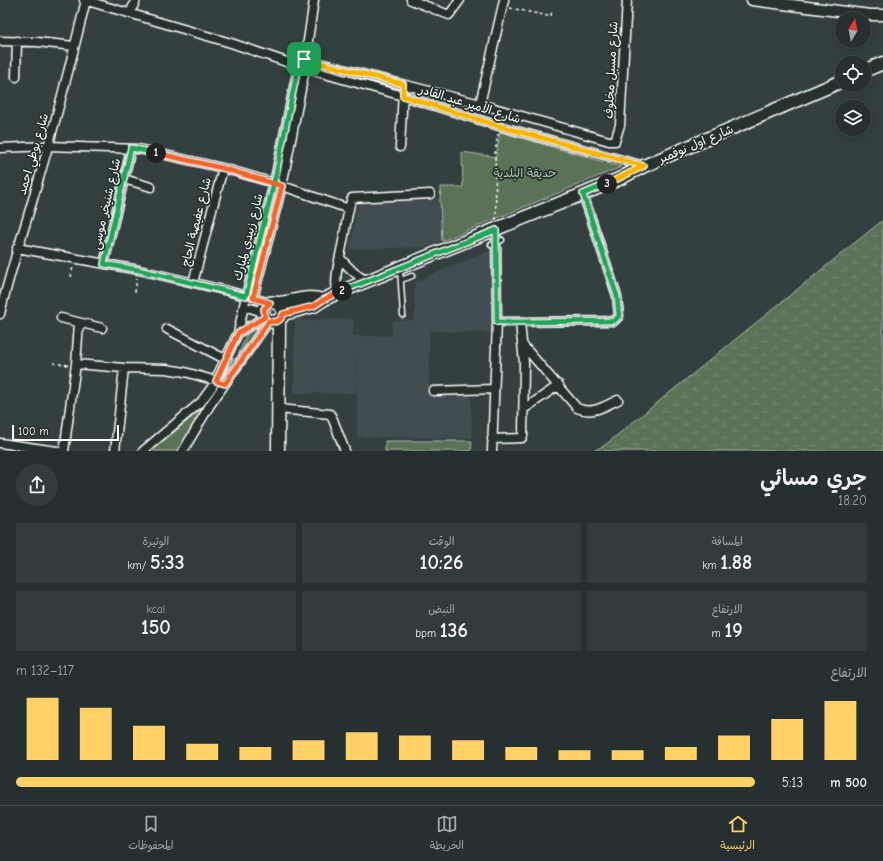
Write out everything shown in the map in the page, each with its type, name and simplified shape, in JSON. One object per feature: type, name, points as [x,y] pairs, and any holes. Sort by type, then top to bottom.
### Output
[{"type":"main road","points":[[871,68],[883,63]]},
{"type":"main road","name":"شارع اول نوفمبر","points":[[272,314],[312,298],[323,300],[368,281],[401,274],[496,230],[619,179],[644,166],[835,84]]},
{"type":"main road","points":[[272,314],[278,346],[278,451]]},
{"type":"street","name":"شارع الأمير عبد القادر","points":[[85,0],[232,43],[302,68],[403,96],[499,126],[644,166]]},
{"type":"street","name":"شارع بوطي احمد","points":[[0,314],[17,248],[34,198],[62,95],[85,0]]},
{"type":"street","points":[[130,13],[136,0]]},
{"type":"street","points":[[143,451],[201,402],[209,393],[227,359],[238,333],[244,306],[250,297],[282,186],[304,74],[302,68],[314,0]]},
{"type":"street","points":[[411,0],[424,2],[449,15],[460,0]]},
{"type":"street","name":"شارع مسبل مخلوف","points":[[615,141],[620,125],[627,0]]},
{"type":"street","points":[[759,1],[883,16]]},
{"type":"street","points":[[480,104],[503,3]]},
{"type":"street","points":[[0,41],[74,46]]},
{"type":"street","points":[[16,77],[17,42]]},
{"type":"street","name":"شارع الأمير عبد القادر","points":[[304,59],[480,104],[609,141],[615,141]]},
{"type":"street","name":"شارع زبيدي لمبارك","points":[[250,297],[297,72],[302,68]]},
{"type":"street","points":[[400,147],[403,84]]},
{"type":"street","points":[[0,148],[48,146],[131,148],[222,168],[274,183],[349,209]]},
{"type":"street","name":"شارع شنيخر موسى","points":[[104,264],[131,148]]},
{"type":"street","name":"شارع عفيصة الحاج","points":[[193,283],[222,168]]},
{"type":"street","points":[[124,179],[151,187]]},
{"type":"street","points":[[337,293],[337,274],[349,209],[353,198],[430,194]]},
{"type":"street","points":[[497,322],[614,321],[619,316],[617,296],[583,194]]},
{"type":"street","points":[[492,451],[497,322],[496,230]]},
{"type":"street","points":[[17,248],[139,270],[250,297],[272,314]]},
{"type":"street","points":[[340,258],[360,278],[368,281]]},
{"type":"street","points":[[244,306],[272,314]]},
{"type":"street","points":[[238,333],[272,314]]},
{"type":"street","points":[[183,451],[210,405],[272,314]]},
{"type":"street","points":[[61,318],[102,328]]},
{"type":"street","points":[[492,439],[523,437],[524,363],[520,322]]},
{"type":"street","points":[[64,451],[76,366],[79,323]]},
{"type":"street","points":[[167,329],[227,359]]},
{"type":"street","points":[[522,344],[577,408],[585,411],[593,411],[618,400]]},
{"type":"street","points":[[76,366],[166,369],[225,384]]},
{"type":"street","points":[[115,451],[124,368]]},
{"type":"street","points":[[524,409],[559,386]]},
{"type":"street","points":[[433,391],[494,389]]},
{"type":"street","points":[[279,409],[330,414],[345,451]]},
{"type":"street","points":[[0,443],[57,451]]},
{"type":"lane","points":[[403,314],[401,274],[412,276]]},
{"type":"path","points":[[503,3],[548,16],[551,16],[552,10]]},
{"type":"path","points":[[496,230],[495,153],[499,126]]},
{"type":"path","points":[[71,277],[74,258]]},
{"type":"path","points":[[135,292],[139,270]]},
{"type":"path","points":[[53,363],[76,366]]},
{"type":"shaded area","points":[[440,199],[442,241],[427,247],[350,249],[358,201]]},
{"type":"shaded area","points":[[491,250],[491,333],[429,331],[429,394],[471,395],[472,438],[357,437],[357,348],[356,393],[294,393],[295,318],[302,318],[302,320],[353,319],[353,336],[392,336],[392,321],[415,320],[415,282]]},
{"type":"green space","name":"حديقة البلدية","points":[[500,132],[621,167],[442,241],[440,199],[441,187],[463,187],[462,152],[496,157]]},
{"type":"green space","points":[[883,220],[883,451],[593,451],[605,445]]},
{"type":"green space","points":[[252,327],[258,331],[258,334],[237,358],[249,328]]},
{"type":"green space","points":[[237,358],[238,360],[225,377],[224,376],[231,359]]},
{"type":"green space","points":[[204,407],[179,451],[153,451],[155,448]]},
{"type":"green space","points":[[385,441],[472,441],[471,451],[385,451]]},
{"type":"route","points":[[304,59],[302,68],[297,72],[274,183],[246,296],[139,270],[104,264],[131,148],[222,168],[274,183],[282,186],[253,298],[270,303],[265,306],[263,312],[265,317],[238,333],[216,381],[225,384],[269,321],[276,322],[281,319],[283,314],[314,306],[337,293],[496,230],[497,322],[614,321],[617,319],[619,316],[617,296],[583,194],[619,179],[644,166],[475,119],[403,96],[403,84],[304,59]]}]
